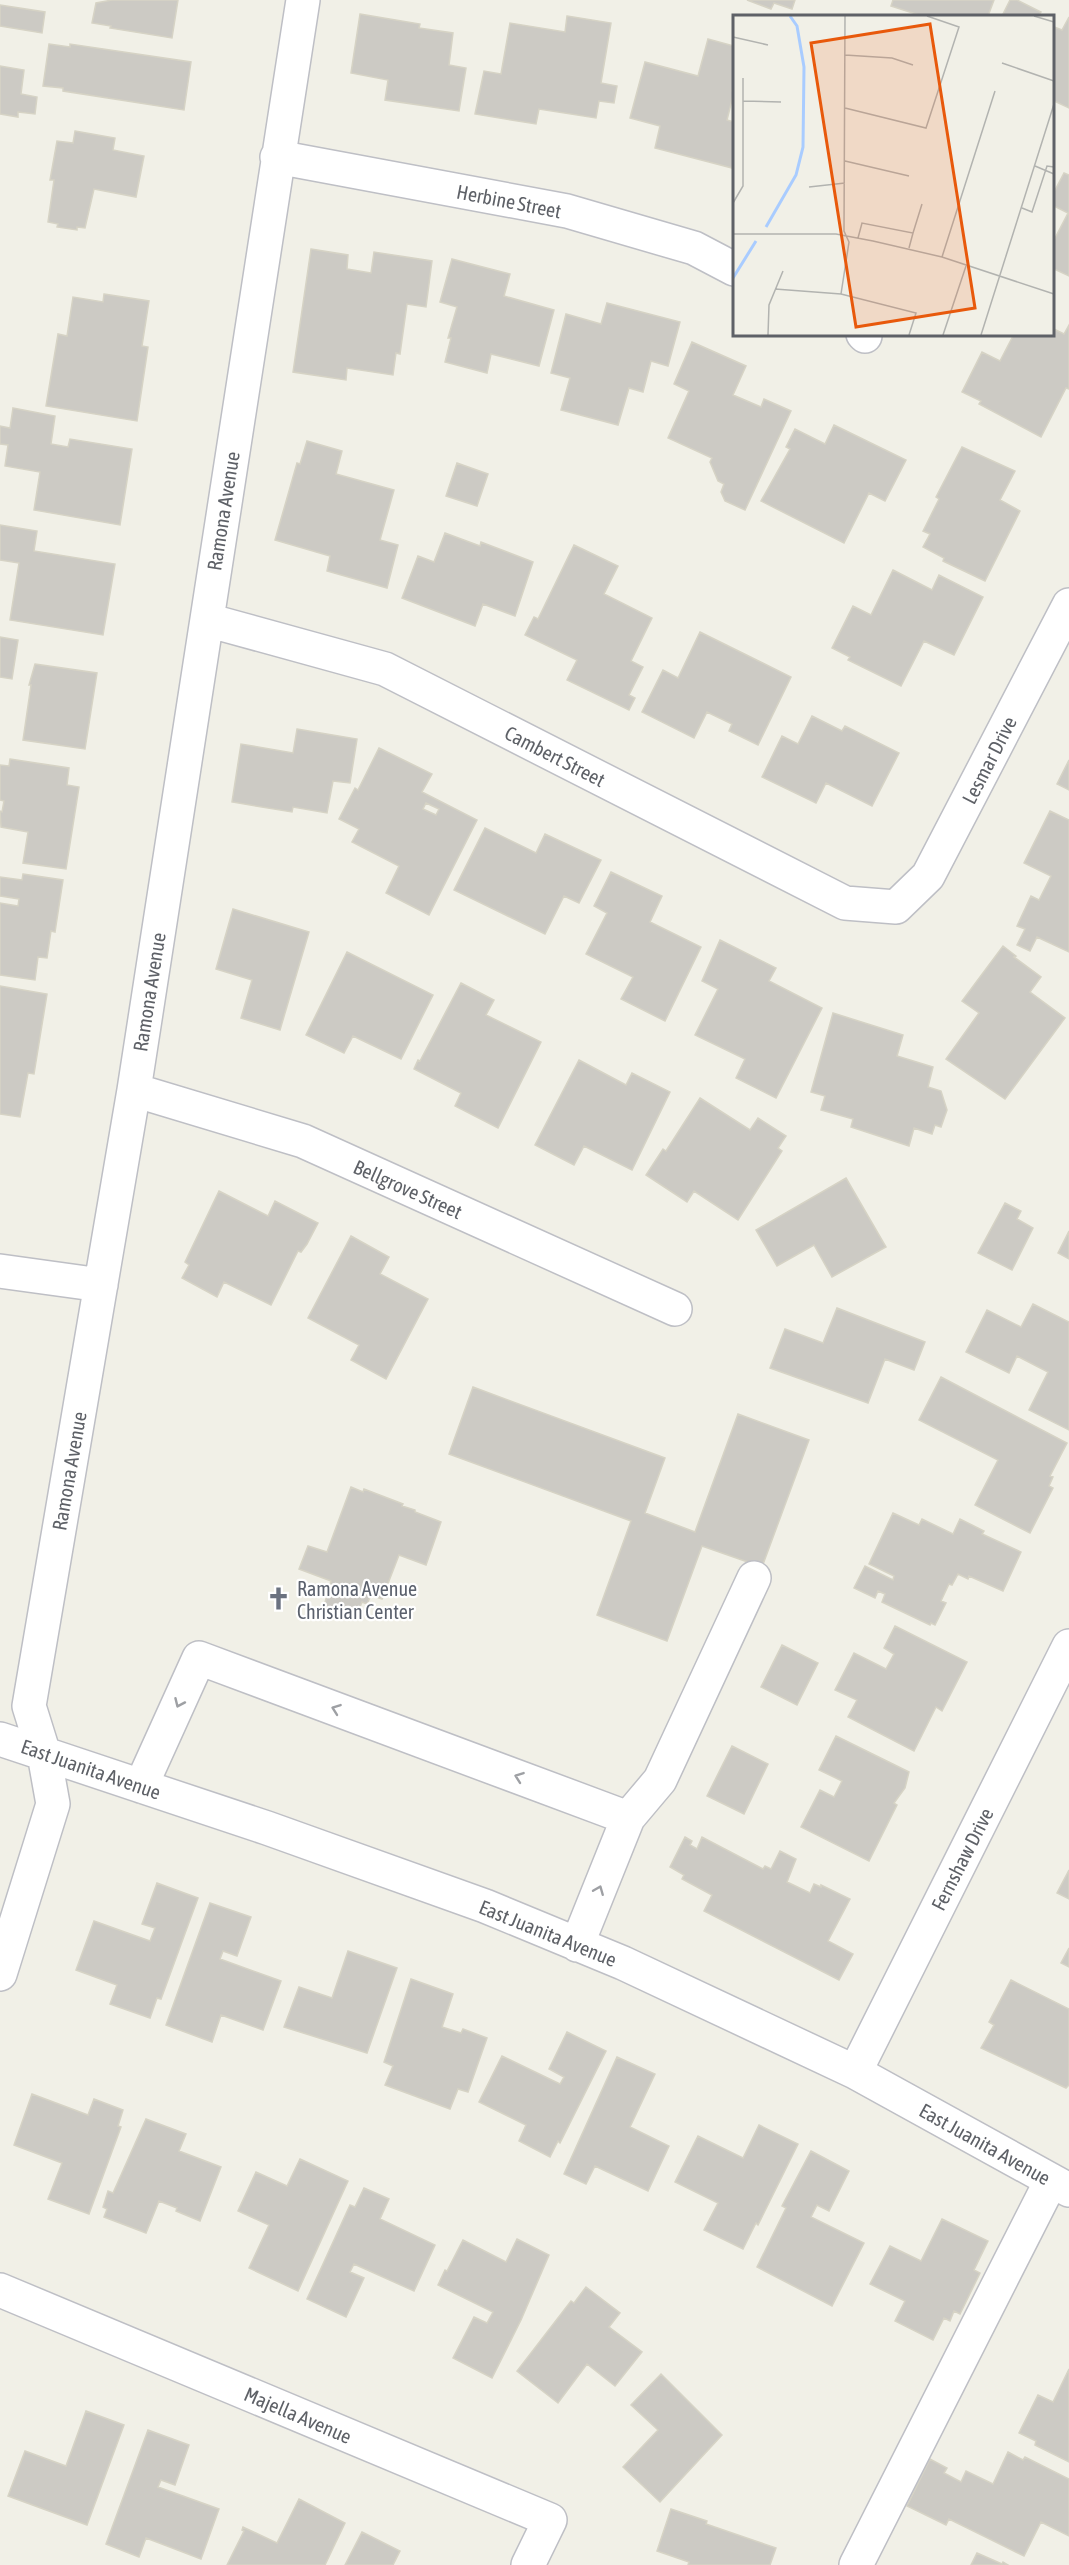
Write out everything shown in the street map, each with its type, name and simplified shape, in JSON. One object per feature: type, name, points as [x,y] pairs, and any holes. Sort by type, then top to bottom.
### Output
[{"type":"street","name":"Ramona Avenue","points":[[0,1974],[53,1804],[44,1754],[29,1706],[134,1090],[303,0]]},
{"type":"street","name":"Herbine Street","points":[[277,157],[567,212],[694,248],[733,268]]},
{"type":"street","name":"Lesmar Drive","points":[[896,907],[928,876],[1069,605]]},
{"type":"street","name":"Cambert Street","points":[[207,620],[385,669],[845,903],[896,907]]},
{"type":"street","name":"Bellgrove Street","points":[[134,1090],[303,1141],[675,1310]]},
{"type":"street","points":[[0,1271],[101,1285]]},
{"type":"street","points":[[577,1945],[628,1818],[660,1780],[754,1578]]},
{"type":"street","name":"Fernshaw Drive","points":[[855,2072],[1069,1646]]},
{"type":"street","points":[[141,1786],[199,1658],[628,1818]]},
{"type":"street","name":"East Juanita Avenue","points":[[0,1738],[267,1828],[485,1906],[623,1964],[855,2072],[1060,2186]]},
{"type":"street","points":[[856,2565],[1060,2186]]},
{"type":"street","name":"Majella Avenue","points":[[0,2290],[550,2520],[528,2565]]},
{"type":"building","points":[[112,0],[178,0],[172,38],[92,23],[96,3]]},
{"type":"building","points":[[747,0],[795,0],[792,9],[774,3],[771,9]]},
{"type":"building","points":[[893,0],[994,0],[988,15],[919,15],[891,6]]},
{"type":"building","points":[[1010,0],[1017,0],[1041,12],[1039,15],[1002,15]]},
{"type":"building","points":[[0,5],[45,12],[42,33],[0,26]]},
{"type":"building","points":[[360,14],[420,24],[419,28],[453,33],[449,65],[466,68],[459,111],[385,100],[388,80],[351,73]]},
{"type":"building","points":[[567,16],[611,23],[601,83],[617,86],[614,103],[599,101],[596,118],[539,109],[536,124],[475,114],[484,71],[501,74],[510,23],[565,32]]},
{"type":"building","points":[[1069,17],[1069,108],[1054,101],[1054,27],[1062,30]]},
{"type":"building","points":[[708,39],[733,46],[733,96],[727,120],[733,122],[732,168],[655,148],[660,126],[630,118],[645,62],[698,76]]},
{"type":"building","points":[[49,44],[70,47],[70,44],[191,62],[184,110],[43,86]]},
{"type":"building","points":[[0,66],[24,70],[21,94],[37,97],[35,114],[18,112],[18,117],[0,114]]},
{"type":"building","points":[[75,131],[115,138],[113,150],[144,156],[136,197],[94,189],[85,228],[77,227],[77,230],[57,227],[58,224],[48,222],[54,180],[50,180],[57,141],[73,143]]},
{"type":"building","points":[[1064,173],[1069,175],[1069,276],[1054,269],[1054,240],[1068,213],[1054,206],[1054,192]]},
{"type":"building","points":[[311,249],[348,255],[347,269],[371,273],[374,252],[432,261],[426,307],[407,304],[400,354],[396,353],[393,375],[347,368],[346,380],[293,372]]},
{"type":"building","points":[[452,259],[510,274],[504,296],[554,310],[539,366],[491,354],[487,373],[445,362],[451,338],[448,338],[457,307],[440,302]]},
{"type":"building","points":[[104,294],[149,301],[142,346],[148,347],[137,421],[46,406],[58,334],[67,336],[73,297],[103,302]]},
{"type":"building","points":[[607,303],[680,322],[668,366],[651,361],[643,392],[629,388],[618,425],[561,410],[570,378],[551,373],[566,314],[601,324]]},
{"type":"building","points":[[1069,325],[1069,389],[1066,388],[1041,437],[979,404],[981,401],[962,392],[982,352],[1000,361],[1013,336],[1054,336],[1054,329],[1064,334]]},
{"type":"building","points":[[692,342],[746,366],[733,395],[761,407],[764,399],[791,411],[745,510],[725,501],[721,492],[724,484],[718,481],[710,462],[712,458],[668,438],[689,391],[674,384]]},
{"type":"building","points":[[13,408],[55,416],[51,444],[68,447],[70,439],[132,449],[120,525],[34,510],[40,472],[5,466],[8,445],[0,444],[0,426],[10,428]]},
{"type":"building","points":[[834,425],[906,460],[885,501],[869,493],[844,543],[761,501],[790,449],[786,447],[795,429],[825,444]]},
{"type":"building","points":[[307,441],[342,451],[336,474],[394,490],[380,540],[398,545],[387,588],[327,571],[330,556],[275,540],[297,463],[300,464]]},
{"type":"building","points":[[962,447],[1015,471],[1000,500],[1020,511],[985,581],[943,561],[944,558],[923,547],[930,534],[923,531],[939,499],[936,497]]},
{"type":"building","points":[[457,463],[488,474],[477,506],[446,496]]},
{"type":"building","points":[[0,525],[37,531],[34,551],[115,564],[103,635],[10,620],[19,563],[0,560]]},
{"type":"building","points":[[445,533],[480,546],[481,542],[533,562],[515,616],[483,604],[475,626],[402,598],[418,556],[434,562]]},
{"type":"building","points":[[574,545],[618,566],[604,594],[652,618],[631,661],[643,667],[629,695],[635,698],[629,710],[567,680],[577,660],[525,635],[534,617],[538,619]]},
{"type":"building","points":[[893,570],[932,590],[939,575],[983,597],[954,655],[924,641],[901,686],[848,660],[850,657],[832,648],[853,606],[871,615]]},
{"type":"building","points":[[700,632],[791,677],[758,745],[729,731],[732,724],[707,712],[694,738],[642,712],[663,670],[678,678]]},
{"type":"building","points":[[0,637],[18,640],[12,679],[0,677]]},
{"type":"building","points":[[35,664],[97,673],[85,749],[23,740],[31,685],[29,685]]},
{"type":"building","points":[[812,716],[842,731],[845,726],[899,753],[872,806],[826,783],[816,803],[762,777],[782,736],[798,744]]},
{"type":"building","points":[[297,729],[357,739],[350,783],[333,781],[327,813],[293,807],[292,812],[232,802],[241,744],[293,753]]},
{"type":"building","points":[[379,748],[432,774],[422,792],[477,820],[429,915],[386,893],[399,866],[352,842],[359,829],[339,819],[355,788],[358,790]],"holes":[[[426,803],[439,809],[436,815],[423,809]]]},
{"type":"building","points":[[10,759],[69,768],[67,785],[79,787],[66,869],[23,863],[28,832],[1,827],[0,811],[2,812],[4,801],[0,800],[0,765],[9,766]]},
{"type":"building","points":[[1069,760],[1069,790],[1057,784]]},
{"type":"building","points":[[1050,811],[1069,820],[1069,952],[1037,937],[1030,951],[1017,945],[1025,929],[1017,926],[1031,896],[1039,900],[1051,876],[1024,863]]},
{"type":"building","points":[[485,828],[536,853],[545,834],[601,860],[579,903],[564,896],[545,934],[454,890]]},
{"type":"building","points":[[611,872],[662,896],[650,922],[701,947],[665,1021],[621,999],[633,977],[586,954],[607,913],[594,906]]},
{"type":"building","points":[[23,874],[63,880],[55,932],[51,931],[47,958],[38,957],[35,980],[0,975],[0,903],[18,906],[19,899],[0,896],[0,877],[22,880]]},
{"type":"building","points":[[233,909],[309,932],[280,1030],[241,1018],[252,980],[216,969]]},
{"type":"building","points":[[720,940],[776,968],[769,981],[822,1008],[776,1098],[736,1078],[745,1059],[695,1035],[718,989],[702,981]]},
{"type":"building","points":[[1003,946],[1041,977],[1030,992],[1065,1018],[1005,1099],[946,1059],[979,1013],[962,1001]]},
{"type":"building","points":[[347,952],[433,995],[401,1059],[353,1036],[344,1053],[306,1035]]},
{"type":"building","points":[[461,983],[494,1000],[486,1015],[541,1042],[498,1128],[455,1106],[461,1093],[414,1069]]},
{"type":"building","points":[[0,986],[47,994],[34,1074],[28,1073],[20,1117],[0,1114]]},
{"type":"building","points":[[833,1013],[903,1035],[897,1056],[933,1067],[928,1087],[941,1091],[947,1110],[941,1127],[935,1125],[932,1134],[914,1128],[909,1146],[851,1127],[853,1119],[821,1110],[825,1096],[811,1092]]},
{"type":"building","points":[[579,1060],[626,1085],[632,1073],[670,1092],[632,1170],[584,1146],[574,1165],[535,1145]]},
{"type":"building","points":[[700,1098],[750,1130],[758,1118],[786,1136],[778,1148],[782,1151],[738,1220],[694,1191],[687,1202],[646,1175],[663,1149],[666,1151]]},
{"type":"building","points":[[846,1178],[886,1247],[832,1277],[814,1245],[777,1266],[756,1230]]},
{"type":"building","points":[[219,1191],[268,1216],[275,1201],[318,1223],[307,1244],[301,1252],[298,1251],[271,1305],[224,1282],[217,1297],[182,1278],[189,1265],[185,1262]]},
{"type":"building","points":[[1005,1203],[1021,1211],[1017,1219],[1033,1228],[1012,1270],[978,1253]]},
{"type":"building","points":[[1069,1231],[1069,1259],[1058,1253]]},
{"type":"building","points":[[351,1236],[389,1257],[380,1274],[428,1299],[386,1379],[351,1360],[359,1345],[308,1318]]},
{"type":"building","points":[[1033,1304],[1069,1322],[1069,1430],[1029,1410],[1048,1372],[1017,1356],[1009,1373],[966,1352],[987,1310],[1021,1327]]},
{"type":"building","points":[[837,1308],[925,1342],[914,1370],[885,1359],[868,1403],[770,1368],[785,1329],[823,1343]]},
{"type":"building","points":[[941,1377],[1067,1443],[1050,1476],[1053,1477],[1049,1486],[1053,1488],[1030,1533],[975,1505],[998,1460],[919,1420]]},
{"type":"building","points":[[473,1387],[665,1458],[645,1513],[695,1532],[738,1414],[809,1440],[762,1567],[702,1546],[667,1641],[597,1615],[631,1521],[449,1454]]},
{"type":"building","points":[[351,1487],[363,1492],[364,1489],[403,1504],[402,1506],[441,1522],[426,1565],[399,1555],[382,1599],[371,1595],[367,1604],[362,1602],[356,1617],[324,1606],[331,1581],[299,1569],[308,1546],[327,1552]]},
{"type":"building","points":[[893,1513],[919,1525],[922,1519],[953,1534],[960,1519],[984,1531],[982,1534],[1021,1552],[1003,1591],[969,1576],[968,1579],[958,1574],[952,1585],[949,1584],[941,1601],[946,1603],[935,1625],[931,1623],[930,1625],[882,1602],[885,1594],[878,1591],[875,1598],[854,1588],[865,1566],[893,1580],[894,1576],[869,1564]]},
{"type":"building","points":[[895,1626],[967,1662],[942,1711],[936,1707],[914,1751],[848,1717],[857,1700],[835,1690],[854,1653],[886,1669],[894,1654],[884,1648]]},
{"type":"building","points":[[782,1645],[818,1663],[797,1705],[761,1687]]},
{"type":"building","points":[[836,1736],[909,1772],[905,1788],[894,1803],[897,1805],[869,1861],[801,1827],[820,1790],[834,1797],[842,1781],[819,1770]]},
{"type":"building","points":[[732,1746],[768,1764],[744,1814],[707,1796]]},
{"type":"building","points":[[685,1837],[692,1841],[690,1845],[697,1849],[702,1837],[763,1869],[765,1866],[771,1869],[780,1851],[796,1859],[787,1882],[810,1893],[814,1884],[821,1887],[821,1885],[850,1899],[828,1941],[853,1954],[839,1980],[704,1911],[712,1895],[682,1879],[684,1875],[670,1867]]},
{"type":"building","points":[[1069,1870],[1069,1899],[1057,1893]]},
{"type":"building","points":[[157,1883],[198,1898],[161,1999],[157,1998],[150,2018],[110,2004],[117,1985],[76,1970],[94,1921],[150,1941],[155,1928],[142,1924]]},
{"type":"building","points":[[210,1903],[251,1917],[237,1956],[223,1951],[220,1959],[281,1981],[263,2030],[221,2015],[212,2042],[166,2025]]},
{"type":"building","points":[[1069,1948],[1069,1967],[1061,1963]]},
{"type":"building","points":[[348,1951],[397,1968],[367,2053],[284,2027],[299,1987],[332,1998]]},
{"type":"building","points":[[411,1979],[453,1994],[442,2027],[461,2033],[463,2029],[487,2038],[468,2092],[458,2089],[450,2109],[385,2085],[393,2066],[384,2062]]},
{"type":"building","points":[[1011,1980],[1069,2009],[1069,2085],[1066,2088],[981,2048],[994,2025],[989,2022]]},
{"type":"building","points":[[567,2032],[606,2051],[560,2143],[558,2141],[550,2157],[519,2141],[526,2125],[479,2102],[502,2056],[560,2084],[564,2077],[549,2069]]},
{"type":"building","points":[[617,2057],[655,2074],[630,2127],[669,2146],[648,2191],[595,2166],[586,2184],[564,2174]]},
{"type":"building","points":[[32,2094],[88,2115],[94,2099],[123,2110],[118,2126],[121,2127],[89,2214],[48,2199],[62,2163],[14,2145]]},
{"type":"building","points":[[146,2119],[186,2134],[179,2151],[221,2167],[200,2221],[159,2201],[146,2233],[104,2217],[107,2209],[103,2207],[108,2191],[113,2193]]},
{"type":"building","points":[[759,2125],[798,2144],[758,2225],[756,2223],[743,2249],[704,2230],[718,2203],[675,2182],[698,2136],[743,2158]]},
{"type":"building","points":[[811,2151],[849,2171],[829,2211],[817,2205],[811,2217],[864,2243],[832,2306],[757,2267],[786,2208],[782,2206]]},
{"type":"building","points":[[300,2159],[348,2181],[298,2291],[249,2268],[269,2225],[238,2211],[256,2172],[287,2186]]},
{"type":"building","points":[[364,2188],[389,2199],[380,2219],[435,2245],[414,2291],[354,2264],[350,2272],[364,2278],[346,2317],[307,2299],[350,2205],[355,2207]]},
{"type":"building","points":[[942,2219],[988,2241],[974,2270],[980,2273],[960,2314],[954,2311],[950,2321],[944,2318],[933,2340],[895,2321],[905,2301],[870,2284],[890,2246],[921,2261]]},
{"type":"building","points":[[517,2239],[549,2255],[521,2320],[492,2378],[453,2358],[474,2317],[487,2323],[493,2312],[438,2285],[463,2240],[506,2262]]},
{"type":"building","points":[[586,2287],[620,2313],[609,2327],[642,2352],[615,2386],[587,2364],[558,2403],[517,2371],[571,2301],[574,2303]]},
{"type":"building","points":[[1069,2369],[1069,2462],[1035,2445],[1036,2441],[1019,2433],[1038,2395],[1053,2402]]},
{"type":"building","points":[[661,2374],[722,2435],[660,2502],[623,2467],[658,2430],[631,2405]]},
{"type":"building","points":[[86,2411],[124,2425],[87,2525],[8,2496],[25,2451],[66,2466]]},
{"type":"building","points":[[148,2430],[189,2445],[175,2485],[161,2480],[158,2487],[219,2509],[201,2559],[146,2538],[139,2557],[106,2544]]},
{"type":"building","points":[[1008,2452],[1023,2460],[1025,2457],[1069,2479],[1069,2536],[1041,2522],[1024,2556],[949,2519],[946,2525],[907,2506],[930,2459],[947,2468],[944,2473],[961,2482],[966,2471],[993,2484]]},
{"type":"building","points":[[299,2499],[345,2523],[325,2565],[227,2565],[244,2531],[243,2527],[277,2543]]},
{"type":"building","points":[[671,2509],[707,2521],[706,2524],[776,2548],[770,2565],[688,2565],[689,2562],[657,2551]]},
{"type":"building","points":[[362,2532],[400,2551],[393,2565],[345,2565]]},
{"type":"building","points":[[977,2553],[1002,2564],[1003,2562],[1008,2565],[971,2565]]},
{"type":"place","name":"Ramona Avenue Christian Center","points":[[279,1599]]}]
